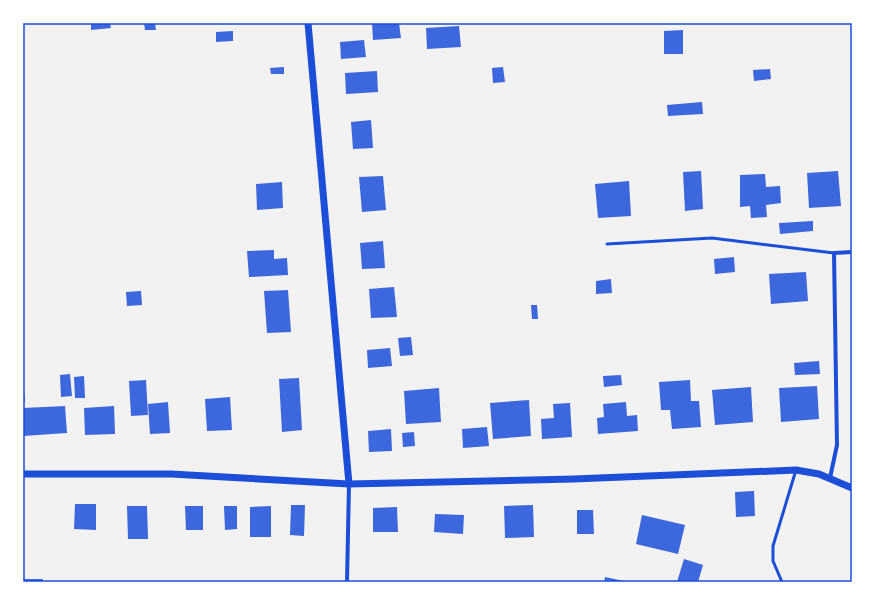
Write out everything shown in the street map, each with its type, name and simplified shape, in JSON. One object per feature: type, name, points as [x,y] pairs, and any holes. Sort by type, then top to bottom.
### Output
[{"type":"street","points":[[308,23],[349,484],[347,582]]},
{"type":"street","points":[[830,478],[836,445],[834,253],[852,252]]},
{"type":"street","points":[[23,474],[170,474],[349,484],[574,479],[796,470],[819,474],[852,488]]},
{"type":"lane","points":[[607,244],[712,238],[834,253]]},
{"type":"lane","points":[[782,582],[773,561],[773,546],[796,470]]},
{"type":"building","points":[[91,23],[110,23],[111,28],[91,30]]},
{"type":"building","points":[[144,23],[155,23],[156,30],[145,30]]},
{"type":"building","points":[[372,23],[399,23],[401,38],[373,40]]},
{"type":"building","points":[[459,26],[461,47],[427,49],[426,28]]},
{"type":"building","points":[[683,30],[683,54],[664,54],[664,31]]},
{"type":"building","points":[[233,31],[233,41],[216,42],[216,32]]},
{"type":"building","points":[[364,40],[366,57],[341,59],[340,42]]},
{"type":"building","points":[[284,67],[284,74],[271,74],[270,68]]},
{"type":"building","points":[[503,67],[505,82],[493,83],[492,68]]},
{"type":"building","points":[[770,69],[771,79],[754,81],[753,70]]},
{"type":"building","points":[[377,71],[378,92],[346,94],[345,73]]},
{"type":"building","points":[[702,102],[703,114],[668,116],[667,105]]},
{"type":"building","points":[[371,120],[373,148],[353,149],[351,122]]},
{"type":"building","points":[[701,171],[703,209],[685,211],[683,172]]},
{"type":"building","points":[[838,171],[841,206],[809,208],[807,173]]},
{"type":"building","points":[[765,174],[766,187],[780,186],[781,203],[766,205],[767,217],[751,218],[750,206],[740,207],[740,175]]},
{"type":"building","points":[[383,176],[386,210],[362,212],[359,177]]},
{"type":"building","points":[[629,181],[631,216],[598,218],[595,184]]},
{"type":"building","points":[[282,182],[283,208],[257,210],[256,184]]},
{"type":"building","points":[[813,221],[813,231],[780,234],[779,223]]},
{"type":"building","points":[[383,241],[385,268],[362,269],[360,243]]},
{"type":"building","points":[[274,250],[274,259],[287,258],[288,275],[249,277],[247,251]]},
{"type":"building","points":[[734,257],[735,272],[715,274],[714,259]]},
{"type":"building","points":[[806,272],[808,301],[771,304],[769,274]]},
{"type":"building","points":[[611,279],[612,293],[596,294],[596,281]]},
{"type":"building","points":[[394,287],[397,317],[371,318],[369,289]]},
{"type":"building","points":[[288,290],[291,332],[267,333],[264,291]]},
{"type":"building","points":[[141,291],[142,305],[127,306],[126,292]]},
{"type":"building","points":[[531,305],[537,305],[538,319],[532,319]]},
{"type":"building","points":[[411,337],[413,355],[400,356],[398,338]]},
{"type":"building","points":[[390,348],[392,366],[368,368],[367,350]]},
{"type":"building","points":[[819,361],[820,374],[795,375],[794,363]]},
{"type":"building","points":[[70,374],[72,396],[61,397],[60,375]]},
{"type":"building","points":[[621,375],[622,385],[604,387],[603,376]]},
{"type":"building","points":[[84,376],[85,398],[75,398],[74,377]]},
{"type":"building","points":[[299,378],[302,430],[282,432],[279,379]]},
{"type":"building","points":[[146,380],[148,415],[131,416],[129,381]]},
{"type":"building","points":[[690,380],[691,401],[699,401],[701,427],[672,429],[670,410],[661,410],[659,382]]},
{"type":"building","points":[[817,386],[819,419],[781,422],[779,388]]},
{"type":"building","points":[[751,387],[753,422],[715,425],[712,390]]},
{"type":"building","points":[[439,388],[441,422],[406,424],[404,391]]},
{"type":"building","points":[[24,391],[25,402],[23,402]]},
{"type":"building","points":[[230,397],[232,430],[207,431],[205,399]]},
{"type":"building","points":[[529,400],[531,436],[493,439],[490,403]]},
{"type":"building","points":[[168,402],[170,433],[150,434],[148,404]]},
{"type":"building","points":[[626,402],[627,416],[637,415],[638,431],[598,434],[597,418],[604,417],[603,404]]},
{"type":"building","points":[[570,403],[572,437],[542,439],[541,419],[554,418],[553,404]]},
{"type":"building","points":[[65,406],[67,433],[23,436],[23,408]]},
{"type":"building","points":[[114,406],[115,434],[85,435],[84,408]]},
{"type":"building","points":[[487,427],[489,446],[463,448],[462,429]]},
{"type":"building","points":[[391,429],[392,451],[369,452],[368,431]]},
{"type":"building","points":[[414,432],[415,446],[403,447],[402,433]]},
{"type":"building","points":[[754,491],[755,516],[736,517],[735,492]]},
{"type":"building","points":[[75,504],[96,504],[96,530],[74,529]]},
{"type":"building","points":[[291,505],[305,505],[304,536],[290,535]]},
{"type":"building","points":[[533,505],[534,537],[505,538],[504,506]]},
{"type":"building","points":[[127,506],[147,506],[148,539],[128,539]]},
{"type":"building","points":[[185,506],[203,506],[203,530],[186,530]]},
{"type":"building","points":[[224,506],[237,506],[237,529],[225,530]]},
{"type":"building","points":[[271,506],[271,537],[250,537],[250,507]]},
{"type":"building","points":[[397,507],[398,532],[373,532],[373,508]]},
{"type":"building","points":[[577,510],[593,510],[594,534],[577,534]]},
{"type":"building","points":[[435,514],[464,515],[463,534],[434,532]]},
{"type":"building","points":[[642,515],[685,525],[678,554],[636,544]]},
{"type":"building","points":[[684,559],[703,565],[698,582],[677,582]]},
{"type":"building","points":[[605,577],[624,581],[624,582],[604,582]]},
{"type":"building","points":[[23,579],[43,579],[43,582],[23,582]]}]
